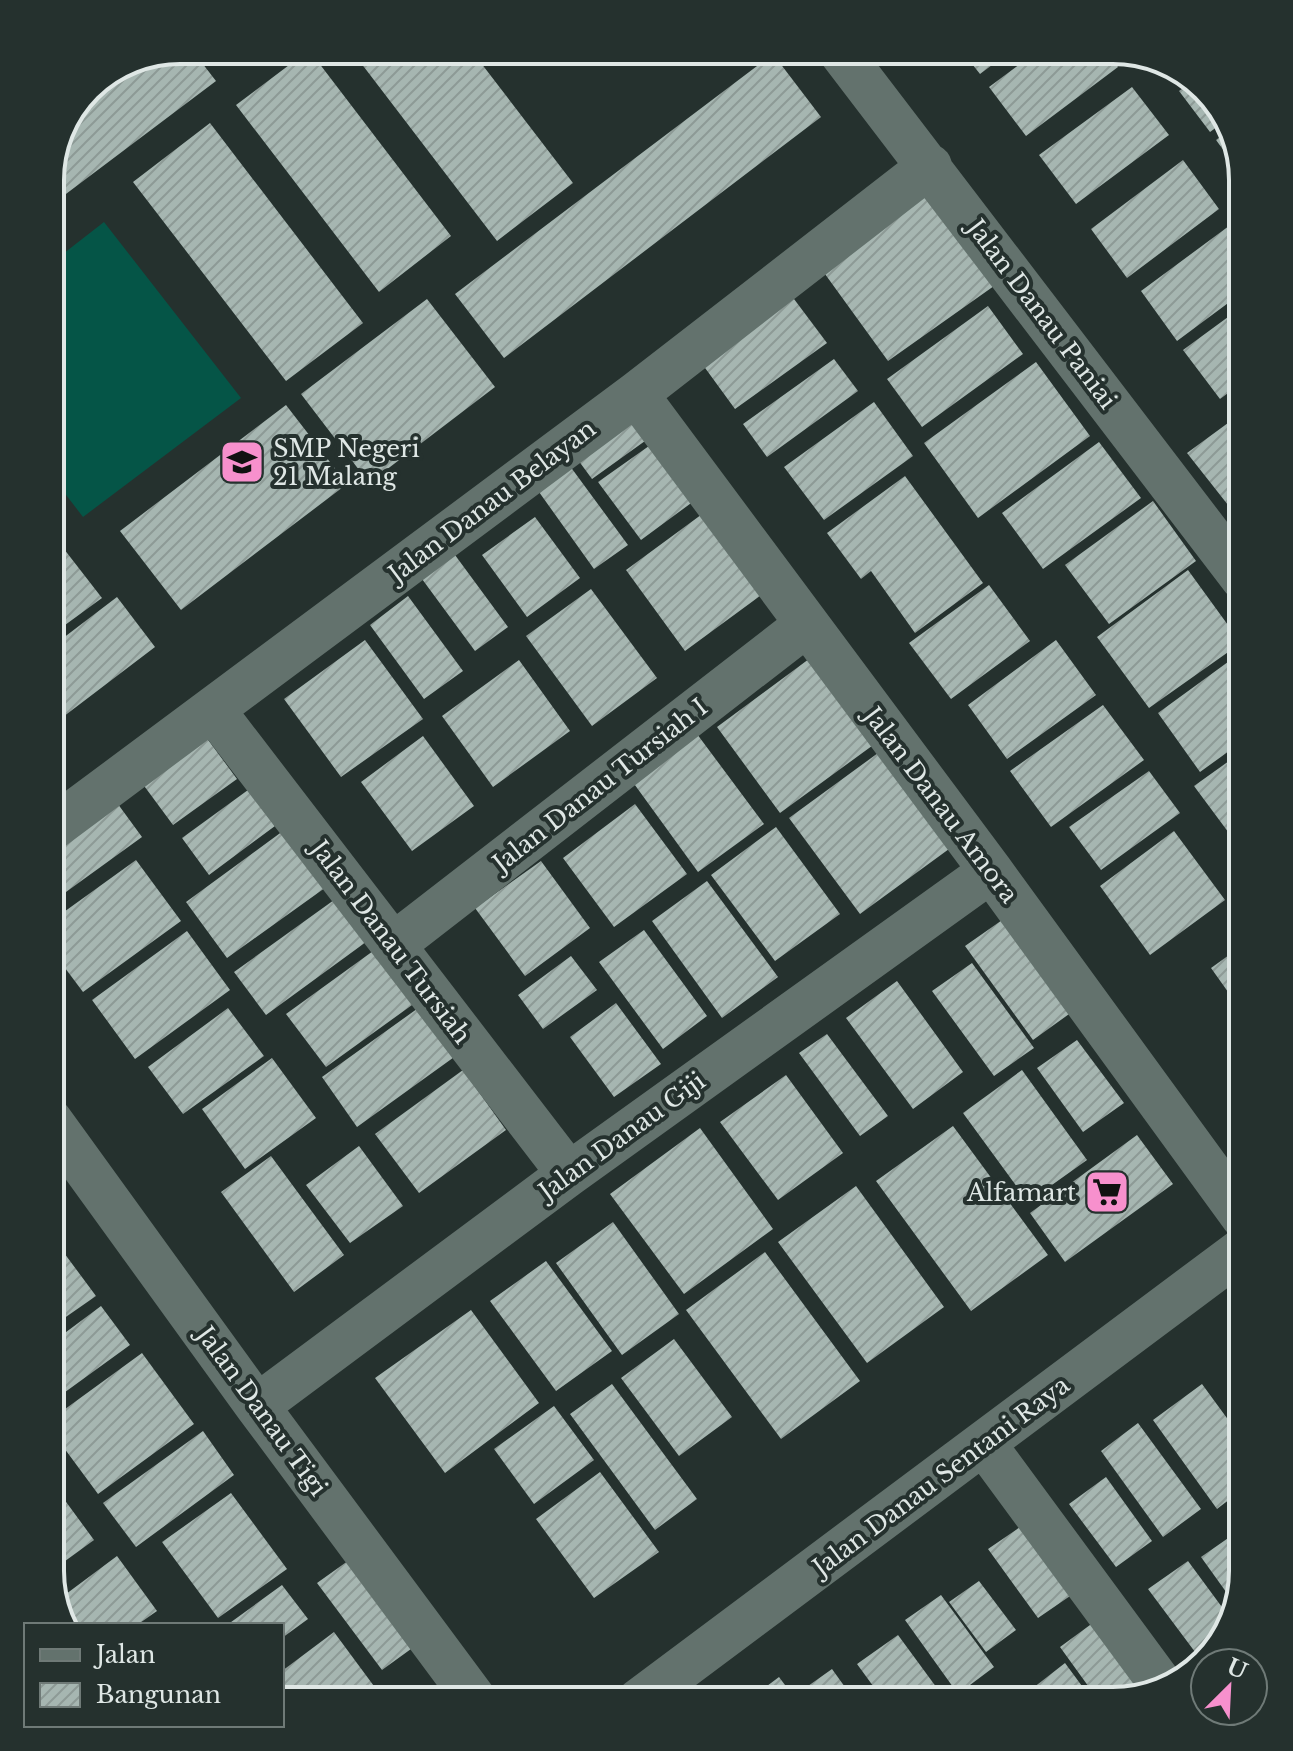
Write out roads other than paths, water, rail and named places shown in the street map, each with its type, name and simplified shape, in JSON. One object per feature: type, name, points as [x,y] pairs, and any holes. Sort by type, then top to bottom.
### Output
[{"type":"street","name":"Jalan Danau Paniai","points":[[850,64],[1229,561]]},
{"type":"street","name":"Jalan Danau Belayan","points":[[64,820],[636,394],[930,166]]},
{"type":"street","name":"Jalan Danau Amora","points":[[636,394],[991,871],[1229,1198]]},
{"type":"street","name":"Jalan Danau Tursiah I","points":[[393,945],[806,625]]},
{"type":"street","name":"Jalan Danau Tursiah","points":[[213,710],[569,1174]]},
{"type":"street","name":"Jalan Danau Giji","points":[[257,1406],[569,1174],[991,871]]},
{"type":"street","name":"Jalan Danau Tigi","points":[[64,1139],[466,1687]]},
{"type":"street","name":"Jalan Danau Sentani Raya","points":[[657,1687],[1229,1260]]},
{"type":"street","points":[[984,1444],[1157,1678]]},
{"type":"place","name":"SMP Negeri 21 Malang","points":[[242,462]]},
{"type":"place","name":"Alfamart","points":[[1107,1192]]}]
